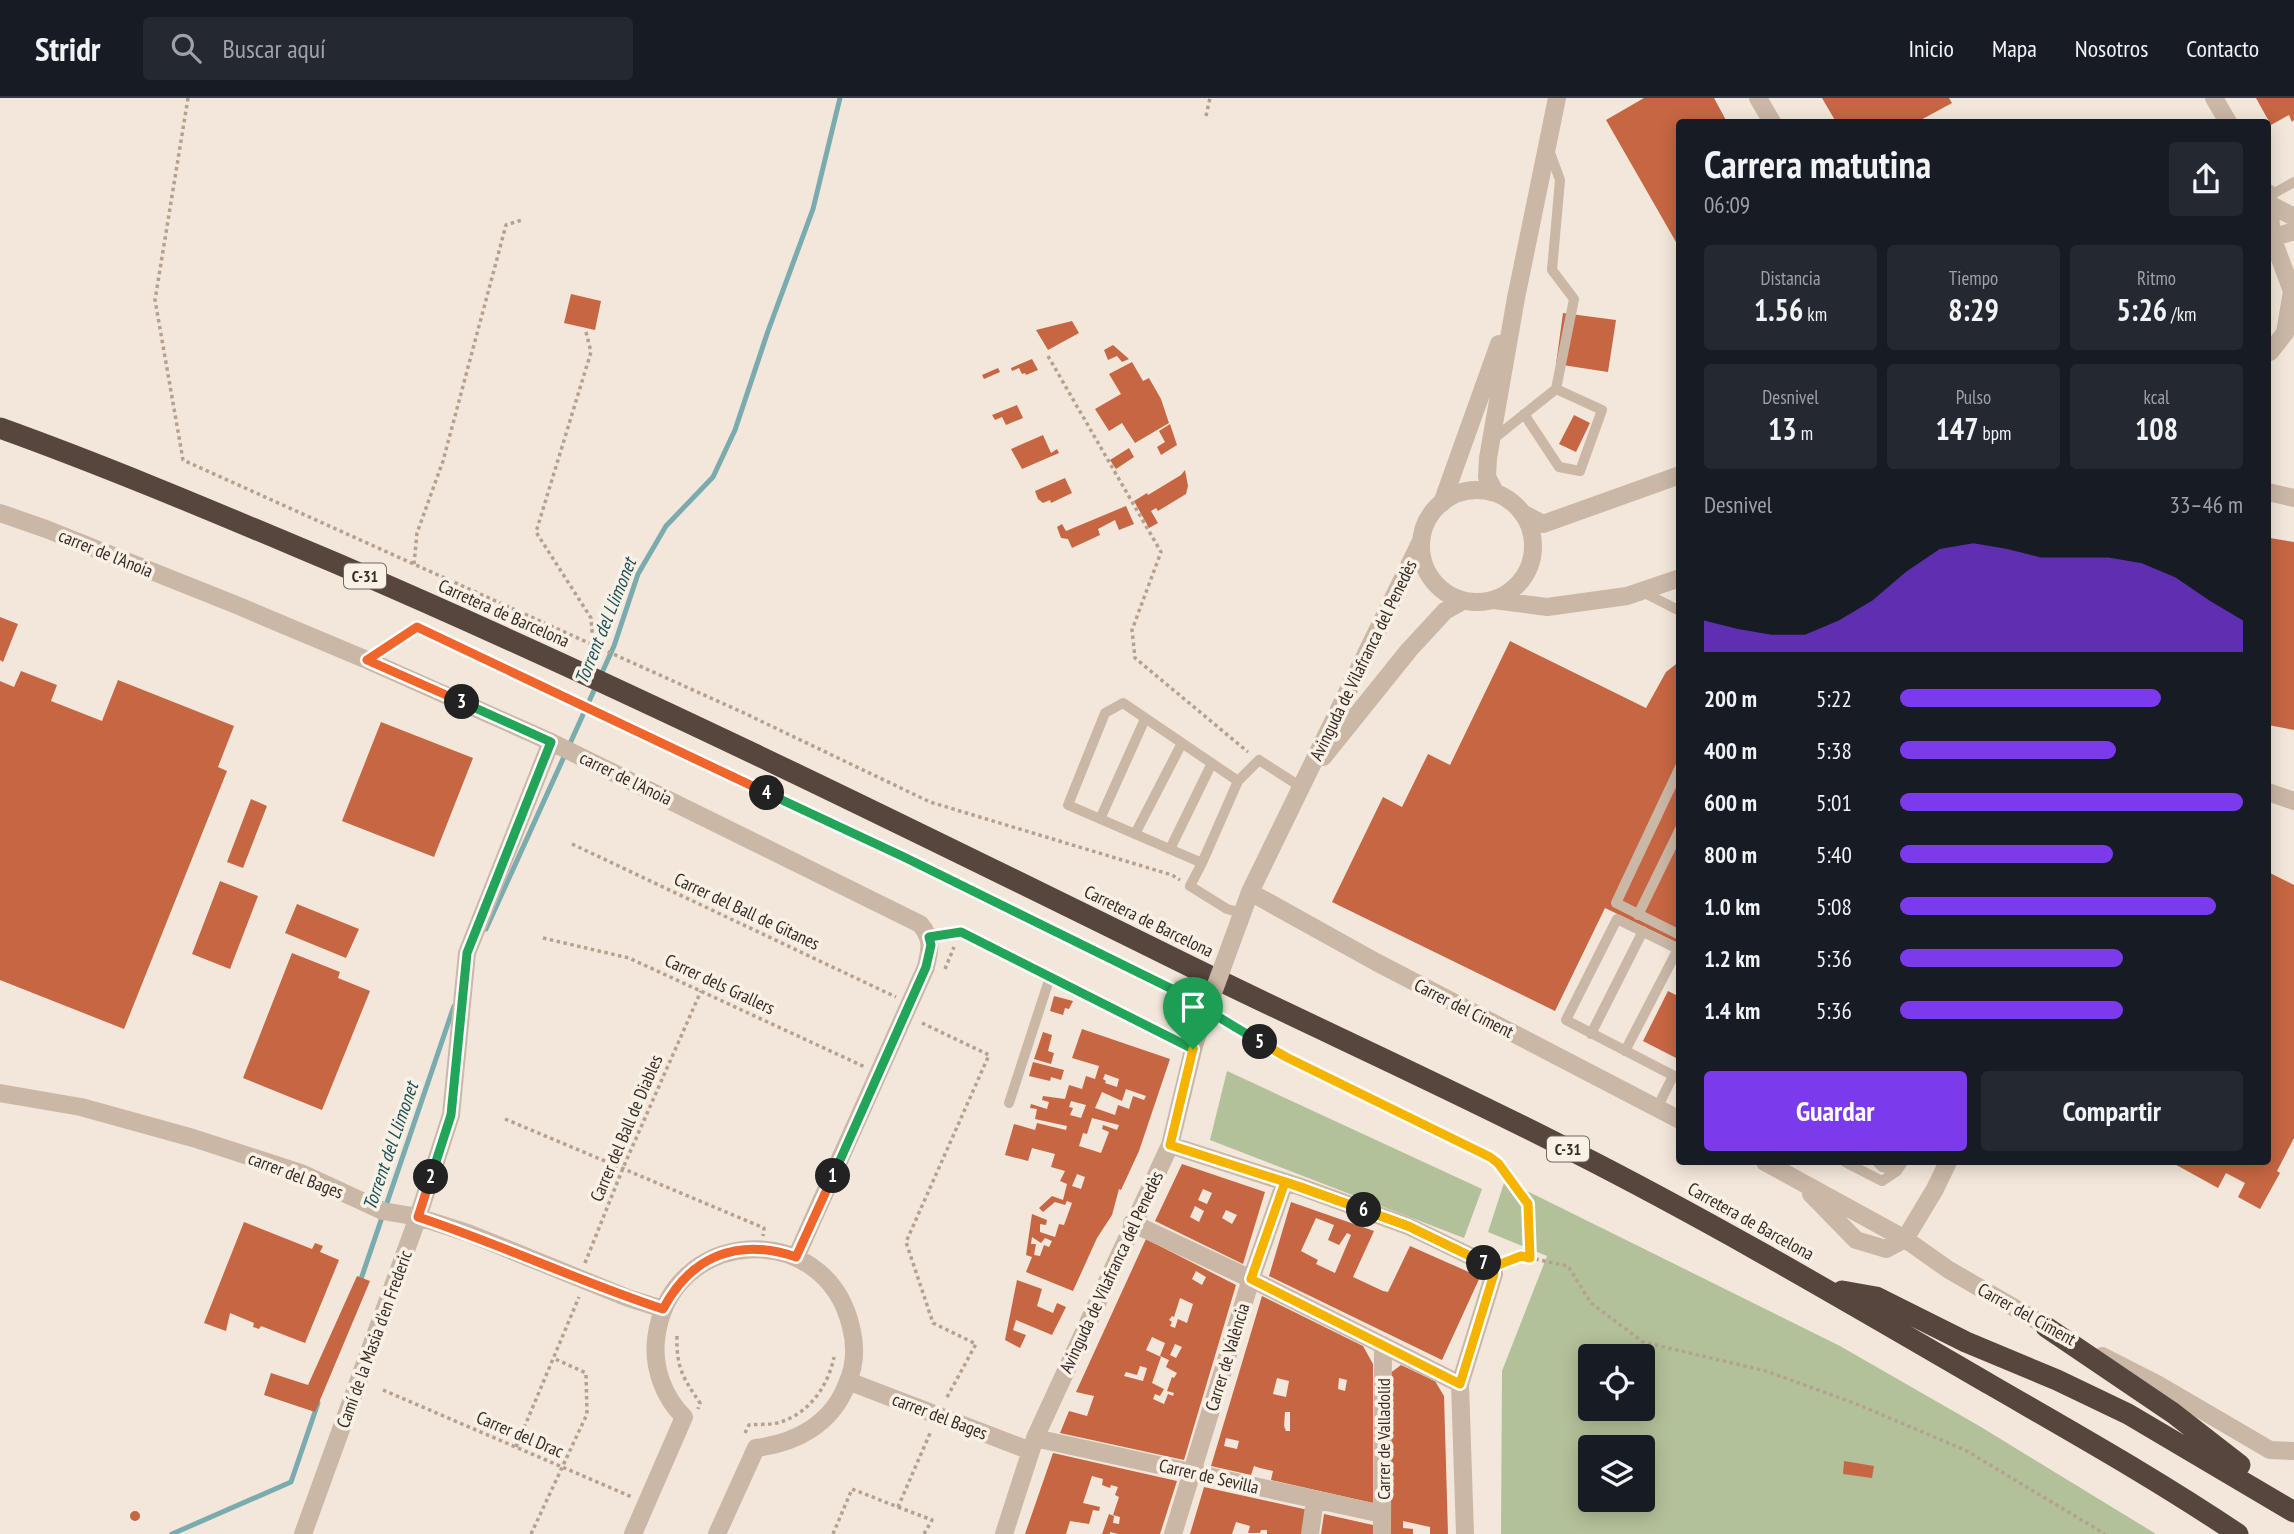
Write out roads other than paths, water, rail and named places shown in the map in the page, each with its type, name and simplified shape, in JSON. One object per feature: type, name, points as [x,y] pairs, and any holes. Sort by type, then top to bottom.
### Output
[{"type":"highway","name":"Carretera de Barcelona","points":[[0,428],[56,448],[318,556],[497,633],[692,724],[1280,1011],[1483,1106],[1671,1202],[1826,1288],[2087,1440],[2238,1534]]},
{"type":"highway","points":[[1826,1288],[1875,1297],[1966,1342],[2057,1380],[2128,1414],[2294,1512]]},
{"type":"highway","points":[[2046,1327],[2173,1413],[2289,1500],[2294,1512]]},
{"type":"highway","points":[[2208,1515],[2229,1534]]},
{"type":"street","points":[[1558,98],[1516,298],[1487,477],[1495,492],[1524,514],[1543,524],[1676,476]]},
{"type":"street","points":[[1758,98],[1770,119]]},
{"type":"street","points":[[2214,98],[2226,119]]},
{"type":"street","points":[[2271,200],[2294,217]]},
{"type":"street","points":[[2271,238],[2294,231]]},
{"type":"street","points":[[2271,240],[2292,292],[2285,333],[2271,350]]},
{"type":"street","points":[[1516,298],[1442,503],[1429,518],[1421,541],[1426,569],[1436,584],[1447,593],[1463,600],[1483,602],[1512,591],[1525,577],[1531,563],[1533,540],[1524,514]]},
{"type":"street","points":[[2271,351],[2294,344]]},
{"type":"street","points":[[1442,503],[1462,493],[1495,492]]},
{"type":"street","points":[[2271,493],[2294,498]]},
{"type":"street","name":"carrer de l'Anoia","points":[[0,513],[209,594],[367,660],[551,742],[919,923],[929,937]]},
{"type":"street","name":"Avinguda de Vilafranca del Penedès","points":[[1002,1534],[1033,1445],[1132,1223],[1170,1145],[1194,1046],[1250,892],[1421,541]]},
{"type":"street","points":[[1494,600],[1547,607],[1628,596],[1676,579]]},
{"type":"street","name":"Avinguda de Vilafranca del Penedès","points":[[1304,783],[1409,650],[1445,611],[1463,600]]},
{"type":"street","name":"Camí de la Masia d'en Frederic","points":[[303,1534],[418,1217],[451,1115],[467,953],[551,742]]},
{"type":"street","points":[[2271,793],[2294,802]]},
{"type":"street","name":"Carrer del Ciment","points":[[1250,892],[1376,962],[1657,1108],[1676,1115]]},
{"type":"street","points":[[796,1257],[926,967],[931,945],[929,937]]},
{"type":"street","name":"carrer del Bages","points":[[0,1093],[81,1107],[193,1138],[301,1173],[383,1211],[418,1217],[468,1233],[663,1309]]},
{"type":"street","points":[[1170,1145],[1408,1226],[1493,1267],[1494,1274],[1460,1384],[1465,1534]]},
{"type":"street","name":"Carrer del Ciment","points":[[1770,1165],[1905,1239],[1949,1270],[2046,1327],[2157,1384],[2270,1450],[2294,1451]]},
{"type":"street","points":[[1799,1181],[1856,1240],[1886,1250],[1905,1239],[1947,1165]]},
{"type":"street","name":"Carrer de València","points":[[1173,1534],[1251,1279],[1285,1182]]},
{"type":"street","points":[[1132,1223],[1251,1279],[1460,1384]]},
{"type":"street","points":[[632,1534],[690,1416],[670,1400],[656,1365],[655,1346],[663,1309],[684,1278],[699,1265],[717,1255],[746,1249],[763,1249],[796,1257],[812,1266],[831,1283],[848,1314],[854,1346],[853,1364],[836,1405],[805,1434],[788,1442],[750,1442],[717,1534]]},
{"type":"street","name":"Carrer de Valladolid","points":[[1382,1534],[1383,1345]]},
{"type":"street","name":"carrer del Bages","points":[[848,1381],[938,1415],[1033,1445]]},
{"type":"street","name":"Carrer de Sevilla","points":[[1033,1445],[1192,1472],[1382,1514]]},
{"type":"street","points":[[1310,1534],[1315,1500]]},
{"type":"lane","points":[[1491,440],[1556,389],[1574,299],[1552,270],[1560,180],[1548,146]]},
{"type":"lane","points":[[2271,197],[2294,181]]},
{"type":"lane","points":[[1524,414],[1559,467],[1580,471],[1602,410],[1556,389]]},
{"type":"lane","points":[[1641,591],[1676,609]]},
{"type":"lane","points":[[1202,863],[1068,805],[1105,713],[1123,703],[1238,781]]},
{"type":"lane","points":[[1100,819],[1145,719]]},
{"type":"lane","points":[[1135,834],[1181,743]]},
{"type":"lane","points":[[1240,918],[1190,886],[1238,781],[1259,760],[1304,783]]},
{"type":"lane","points":[[1170,849],[1212,763]]},
{"type":"lane","points":[[1676,776],[1616,903],[1676,933]]},
{"type":"lane","points":[[1638,915],[1676,837]]},
{"type":"lane","points":[[1676,948],[1617,919],[1566,1020],[1676,1076]]},
{"type":"lane","points":[[1591,1034],[1643,931]]},
{"type":"lane","points":[[929,937],[961,932],[1049,977],[1009,1103]]},
{"type":"lane","points":[[1625,1051],[1676,955]]},
{"type":"lane","points":[[1657,1108],[1676,1079]]},
{"type":"lane","points":[[1851,1165],[1882,1181],[1900,1166]]},
{"type":"lane","points":[[1880,1165],[1900,1166]]},
{"type":"waterway","name":"Torrent del Llimonet","points":[[600,677],[614,646],[638,574],[666,526],[713,477],[735,430],[813,209],[840,98]]},
{"type":"waterway","name":"Torrent del Llimonet","points":[[486,929],[596,686]]},
{"type":"waterway","name":"Torrent del Llimonet","points":[[360,1282],[454,1006]]},
{"type":"waterway","points":[[172,1534],[291,1482],[318,1403]]}]
